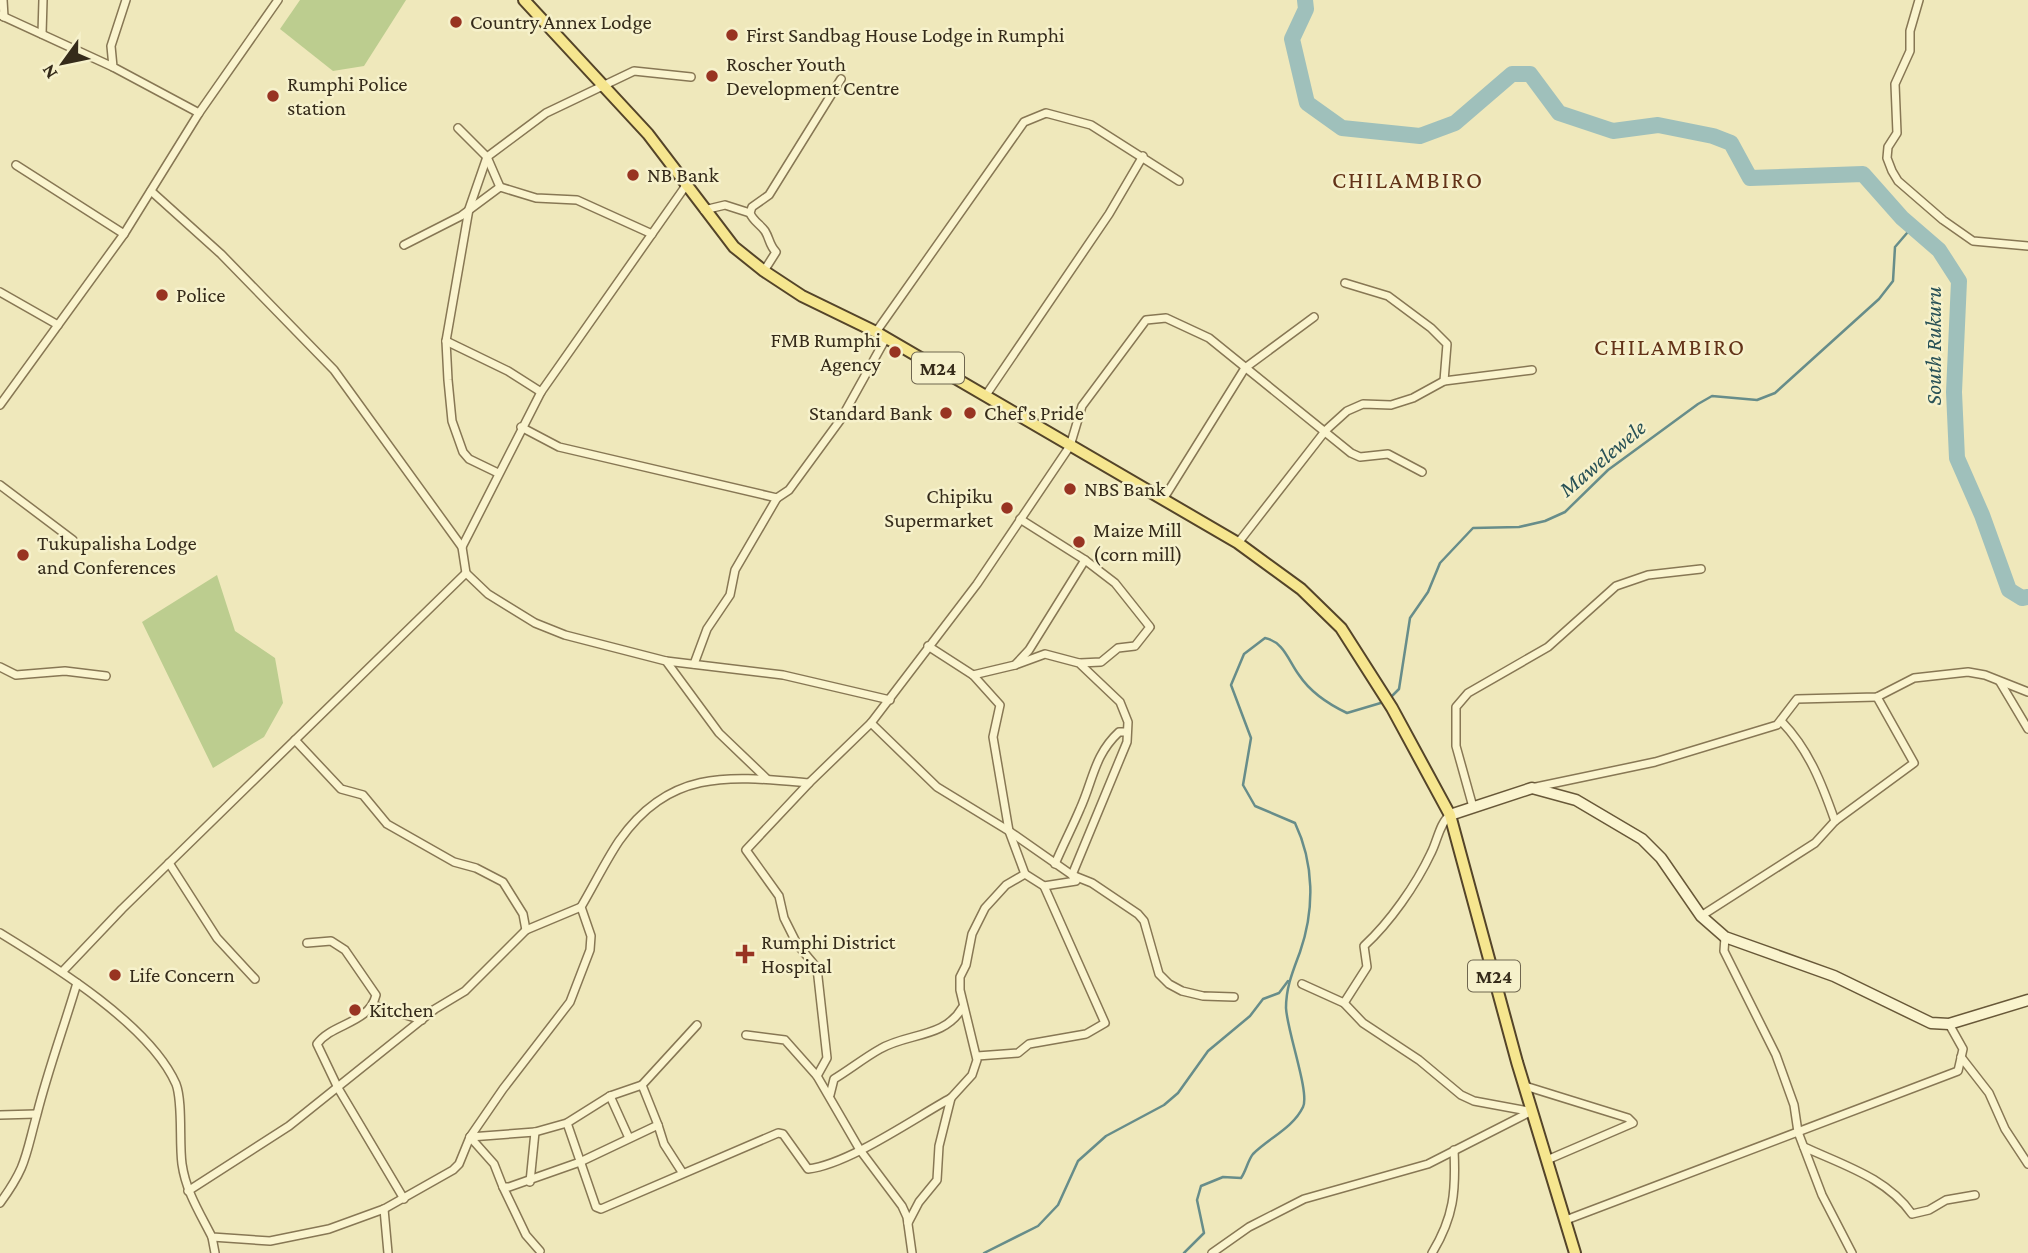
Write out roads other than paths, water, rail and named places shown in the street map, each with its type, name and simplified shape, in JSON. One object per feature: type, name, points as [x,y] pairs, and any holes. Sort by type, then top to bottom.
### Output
[{"type":"main road","name":"M24","points":[[524,0],[604,85],[687,184],[734,247],[764,271],[802,296],[881,335],[986,395],[1238,543],[1301,589],[1341,628],[1392,708],[1450,815],[1530,1111],[1575,1253]]},
{"type":"street","points":[[3,0],[2,16],[113,68],[199,113]]},
{"type":"street","points":[[42,34],[43,0]]},
{"type":"street","points":[[113,68],[111,46],[126,0]]},
{"type":"street","points":[[0,405],[124,234],[199,113],[278,0]]},
{"type":"street","points":[[1919,0],[1910,31],[1910,51],[1895,84],[1897,133],[1888,147],[1887,158],[1892,171],[1898,181],[1943,220],[1973,241],[2028,246]]},
{"type":"street","points":[[498,473],[469,459],[463,452],[452,421],[446,341],[469,209],[487,157],[546,113],[634,71],[691,77]]},
{"type":"street","points":[[750,213],[752,206],[769,195],[841,79]]},
{"type":"street","points":[[694,664],[706,629],[730,595],[735,570],[777,499],[789,490],[841,419],[881,335],[1024,122],[1046,113],[1066,116],[1091,125],[1179,181]]},
{"type":"street","points":[[458,128],[487,157],[500,187],[536,198],[577,200],[652,234]]},
{"type":"street","points":[[986,395],[1109,214],[1143,156]]},
{"type":"street","points":[[16,165],[124,234]]},
{"type":"street","points":[[462,547],[541,392],[687,184]]},
{"type":"street","points":[[404,244],[469,209],[500,187]]},
{"type":"street","points":[[151,191],[221,254],[334,370],[462,547],[466,573],[488,594],[534,623],[565,635],[666,661],[783,675],[890,700]]},
{"type":"street","points":[[704,210],[725,205],[750,213],[776,252],[764,271]]},
{"type":"street","points":[[1345,283],[1388,296],[1431,328],[1447,344],[1444,381]]},
{"type":"street","points":[[0,292],[58,325]]},
{"type":"street","points":[[1164,498],[1245,368],[1314,317]]},
{"type":"street","points":[[817,1076],[827,1058],[817,968],[797,944],[784,918],[779,896],[746,850],[871,723],[890,700],[977,584],[1070,446],[1082,407],[1146,320],[1166,318],[1209,338],[1360,457],[1388,454],[1422,472]]},
{"type":"street","points":[[446,341],[509,371],[541,392]]},
{"type":"street","points":[[1238,543],[1326,430],[1347,411],[1363,404],[1391,405],[1413,398],[1444,381],[1532,370]]},
{"type":"street","points":[[521,427],[559,447],[777,499]]},
{"type":"street","points":[[0,485],[73,540]]},
{"type":"street","points":[[973,676],[1045,654],[1079,663],[1101,662],[1118,648],[1135,646],[1150,627],[1115,583],[1085,560],[1020,519]]},
{"type":"street","points":[[1015,665],[1029,650],[1085,560]]},
{"type":"street","points":[[1472,807],[1456,746],[1456,707],[1468,694],[1548,648],[1616,586],[1648,575],[1701,569]]},
{"type":"street","points":[[62,971],[466,573]]},
{"type":"street","points":[[928,646],[973,676],[1000,705],[993,737],[1009,831],[1025,874],[1044,886],[1105,1023],[1086,1034],[1029,1044],[1018,1053],[976,1056]]},
{"type":"street","points":[[666,661],[719,733],[768,779]]},
{"type":"street","points":[[1072,875],[1095,825],[1127,742],[1128,722],[1120,702],[1079,663]]},
{"type":"street","points":[[0,667],[16,675],[65,671],[106,677]]},
{"type":"street","points":[[1782,722],[1786,710],[1797,699],[1877,697],[1914,678],[1968,673],[2028,692]]},
{"type":"street","points":[[2000,681],[2028,729]]},
{"type":"street","points":[[1701,916],[1815,843],[1835,821],[1914,763],[1877,697]]},
{"type":"street","points":[[1344,1003],[1367,967],[1364,946],[1412,885],[1450,815],[1532,788],[1655,762],[1782,722]]},
{"type":"street","points":[[1782,722],[1798,738],[1819,777],[1835,821]]},
{"type":"street","points":[[871,723],[937,787],[1009,831],[1072,875],[1092,883],[1138,914],[1144,921],[1159,974],[1169,984],[1182,991],[1203,996],[1234,997]]},
{"type":"street","points":[[1055,864],[1081,808],[1088,782],[1108,741],[1119,732],[1127,732]]},
{"type":"street","points":[[295,740],[341,789],[363,794],[387,824],[454,862],[476,868],[503,882],[523,914],[526,930]]},
{"type":"street","points":[[188,1191],[289,1126],[422,1020],[465,991],[526,930],[581,907],[619,841],[643,813],[684,786],[705,779],[768,779],[809,783]]},
{"type":"street","points":[[1532,788],[1576,800],[1642,839],[1661,858],[1701,916],[1725,937],[1833,976],[1931,1023],[1949,1024],[2028,1000]]},
{"type":"street","points":[[169,863],[217,938],[255,979]]},
{"type":"street","points":[[567,1123],[596,1207],[601,1209],[778,1133],[783,1134],[808,1169],[860,1150],[951,1098],[972,1074],[976,1056],[962,1008],[960,977],[966,965],[972,934],[985,908],[1006,885],[1025,874]]},
{"type":"street","points":[[1044,886],[1076,881],[1072,875]]},
{"type":"street","points":[[212,1237],[270,1241],[329,1229],[404,1199],[459,1164],[470,1138],[570,1002],[590,950],[591,936],[581,907]]},
{"type":"street","points":[[0,933],[62,971],[112,1010],[160,1058],[176,1085],[182,1163],[188,1191],[212,1237],[215,1253]]},
{"type":"street","points":[[1725,937],[1724,951],[1776,1055],[1794,1105],[1798,1132],[1822,1195],[1852,1253]]},
{"type":"street","points":[[307,943],[331,941],[345,950],[376,995],[373,1005],[362,1016],[317,1044],[338,1088],[404,1199]]},
{"type":"street","points":[[0,1203],[21,1174],[77,983]]},
{"type":"street","points":[[1302,984],[1344,1003],[1363,1023],[1419,1060],[1461,1095],[1474,1101],[1530,1111]]},
{"type":"street","points":[[373,1005],[422,1020]]},
{"type":"street","points":[[830,1095],[834,1080],[882,1048],[941,1028],[956,1019],[962,1008]]},
{"type":"street","points":[[1566,1220],[1958,1071],[1962,1049],[1949,1024]]},
{"type":"street","points":[[470,1138],[535,1132],[567,1123],[610,1096],[642,1085],[697,1025]]},
{"type":"street","points":[[746,1035],[785,1040],[817,1076],[860,1150],[893,1192],[908,1223],[912,1253]]},
{"type":"street","points":[[1961,1056],[1989,1093],[2010,1138],[2028,1164]]},
{"type":"street","points":[[642,1085],[664,1144],[682,1172]]},
{"type":"street","points":[[1525,1086],[1628,1118],[1633,1123],[1547,1160]]},
{"type":"street","points":[[610,1096],[629,1138]]},
{"type":"street","points":[[908,1223],[919,1202],[937,1180],[939,1146],[951,1098]]},
{"type":"street","points":[[1212,1253],[1249,1227],[1304,1199],[1427,1164],[1530,1111]]},
{"type":"street","points":[[0,1115],[37,1114]]},
{"type":"street","points":[[503,1188],[530,1182],[580,1162],[658,1125]]},
{"type":"street","points":[[530,1182],[535,1132]]},
{"type":"street","points":[[470,1138],[494,1164],[526,1235],[540,1251]]},
{"type":"street","points":[[1804,1147],[1874,1179],[1901,1200],[1912,1214],[1929,1210],[1947,1200],[1975,1195]]},
{"type":"street","points":[[1432,1253],[1447,1224],[1456,1190],[1454,1150]]},
{"type":"street","points":[[384,1209],[388,1253]]},
{"type":"waterway","name":"South Rukuru","points":[[1305,0],[1306,9],[1292,39],[1307,103],[1342,128],[1420,136],[1455,123],[1512,74],[1530,74],[1559,113],[1613,131],[1658,125],[1713,136],[1731,143],[1750,178],[1863,174],[1902,218],[1939,250],[1959,281],[1954,392],[1957,458],[1982,515],[2009,590],[2022,598],[2028,597]]},
{"type":"waterway","name":"Mawelewele","points":[[1390,698],[1399,689],[1410,618],[1428,592],[1440,563],[1473,528],[1519,527],[1545,521],[1565,512],[1608,470],[1712,396],[1757,400],[1775,393],[1879,299],[1893,281],[1895,247],[1913,226]]},
{"type":"waterway","name":"Mawelewele","points":[[1184,1253],[1204,1233],[1197,1200],[1201,1186],[1223,1177],[1241,1178],[1253,1154],[1293,1121],[1303,1107],[1304,1100],[1286,1000],[1305,936],[1310,903],[1309,870],[1295,823],[1255,806],[1243,785],[1251,738],[1231,685],[1244,654],[1265,638],[1277,643],[1309,687],[1340,710],[1347,713],[1384,702]]},
{"type":"waterway","points":[[984,1253],[1038,1226],[1058,1205],[1078,1161],[1106,1136],[1164,1105],[1178,1093],[1208,1051],[1250,1016],[1263,999],[1279,993],[1288,981]]},
{"type":"place","name":"Country Annex Lodge","points":[[456,22]]},
{"type":"place","name":"First Sandbag House Lodge in Rumphi","points":[[732,35]]},
{"type":"place","name":"Roscher Youth Development Centre","points":[[712,76]]},
{"type":"place","name":"Rumphi Police station","points":[[273,96]]},
{"type":"place","name":"NB Bank","points":[[633,175]]},
{"type":"place","name":"Police","points":[[162,295]]},
{"type":"place","name":"FMB Rumphi Agency","points":[[895,352]]},
{"type":"place","name":"Standard Bank","points":[[946,413]]},
{"type":"place","name":"Chef's Pride","points":[[970,413]]},
{"type":"place","name":"NBS Bank","points":[[1070,489]]},
{"type":"place","name":"Chipiku Supermarket","points":[[1007,508]]},
{"type":"place","name":"Maize Mill (corn mill)","points":[[1079,542]]},
{"type":"place","name":"Tukupalisha Lodge and Conferences","points":[[23,555]]},
{"type":"place","name":"Rumphi District Hospital","points":[[745,954]]},
{"type":"place","name":"Life Concern","points":[[115,975]]},
{"type":"place","name":"Kitchen","points":[[355,1010]]},
{"type":"district","name":"CHILAMBIRO","points":[[1408,179]]},
{"type":"district","name":"CHILAMBIRO","points":[[1670,346]]}]
